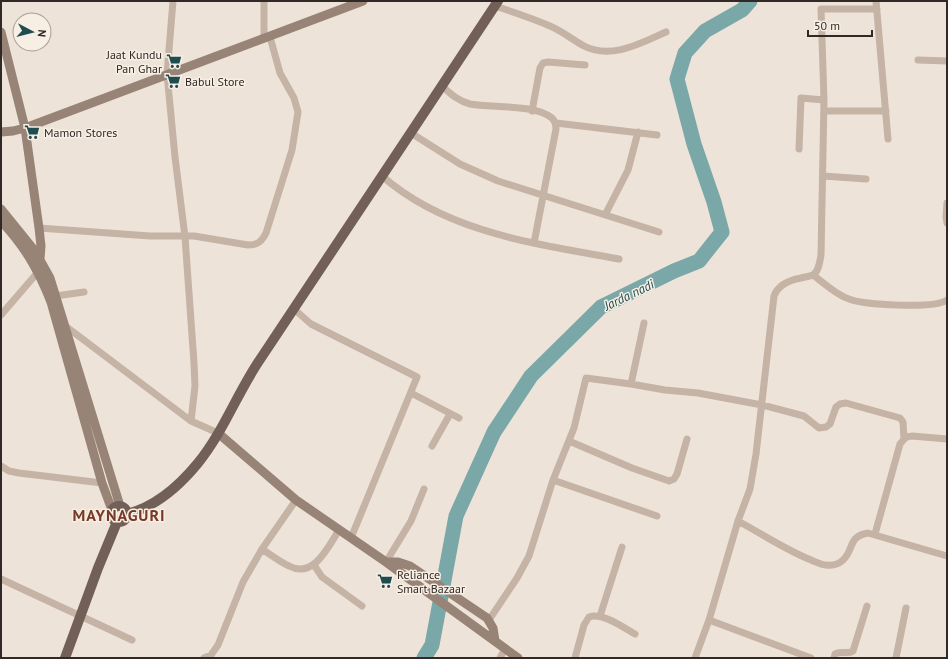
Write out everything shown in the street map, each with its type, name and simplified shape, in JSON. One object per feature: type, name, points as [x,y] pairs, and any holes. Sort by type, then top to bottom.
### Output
[{"type":"main road","points":[[1,132],[25,128],[363,1]]},
{"type":"main road","points":[[119,510],[138,512],[148,507],[173,489],[199,462],[218,433],[259,361],[497,3]]},
{"type":"main road","points":[[1,32],[25,128],[39,228],[41,246],[40,259]]},
{"type":"main road","points":[[1,209],[27,240],[40,259],[50,278],[119,510]]},
{"type":"main road","points":[[1,221],[23,246],[38,272],[51,302],[102,483],[124,520],[118,522],[98,568],[64,658]]},
{"type":"main road","points":[[218,433],[296,500],[396,569],[518,658]]},
{"type":"main road","points":[[386,562],[402,562],[416,569],[488,619],[494,632],[493,640]]},
{"type":"street","points":[[173,1],[167,74],[184,237],[196,386],[191,421]]},
{"type":"street","points":[[39,228],[150,236],[194,236],[255,245],[262,239],[266,233],[292,150],[298,112],[294,98],[280,72],[267,38],[264,1]]},
{"type":"street","points":[[876,1],[888,139]]},
{"type":"street","points":[[497,3],[551,26],[585,47],[606,51],[634,46],[666,32]]},
{"type":"street","points":[[695,658],[709,620],[738,521],[750,489],[762,406],[774,296],[780,287],[785,284],[798,278],[813,275],[817,270],[821,254],[824,100],[821,9],[877,9]]},
{"type":"street","points":[[918,60],[947,61]]},
{"type":"street","points":[[532,111],[540,68],[543,63],[548,62],[585,65]]},
{"type":"street","points":[[442,86],[459,100],[471,104],[546,114],[553,118],[556,123],[534,243]]},
{"type":"street","points":[[799,149],[801,98],[824,100]]},
{"type":"street","points":[[824,111],[886,111]]},
{"type":"street","points":[[556,123],[657,135]]},
{"type":"street","points":[[605,215],[628,170],[638,132]]},
{"type":"street","points":[[411,133],[442,153],[478,172],[511,186],[659,232]]},
{"type":"street","points":[[382,176],[392,185],[421,203],[454,220],[488,232],[534,243],[619,259]]},
{"type":"street","points":[[823,176],[866,179]]},
{"type":"street","points":[[947,203],[947,223]]},
{"type":"street","points":[[1,315],[38,272]]},
{"type":"street","points":[[813,275],[842,296],[855,301],[914,306],[943,303],[947,300]]},
{"type":"street","points":[[56,296],[84,292]]},
{"type":"street","points":[[294,309],[311,324],[417,377],[351,538]]},
{"type":"street","points":[[631,384],[644,323]]},
{"type":"street","points":[[64,325],[191,421],[218,433]]},
{"type":"street","points":[[488,619],[523,567],[528,556],[553,480],[576,420],[586,378],[665,390],[698,393],[762,406],[804,416],[819,428],[826,427],[830,424],[836,407],[840,404],[854,404],[900,418],[903,422],[904,439]]},
{"type":"street","points":[[411,393],[459,418]]},
{"type":"street","points":[[432,446],[450,414]]},
{"type":"street","points":[[875,534],[900,444],[907,436],[947,439]]},
{"type":"street","points":[[569,441],[632,468],[670,481],[674,479],[677,474],[687,439]]},
{"type":"street","points":[[1,466],[9,471],[19,474],[102,483]]},
{"type":"street","points":[[553,480],[658,516]]},
{"type":"street","points":[[386,562],[411,521],[424,490]]},
{"type":"street","points":[[204,658],[211,655],[218,645],[244,582],[262,549],[296,500]]},
{"type":"street","points":[[738,521],[800,555],[826,565],[835,565],[841,562],[846,558],[852,542],[860,534],[868,533],[947,556]]},
{"type":"street","points":[[262,549],[290,567],[302,569],[309,568],[320,560],[340,530]]},
{"type":"street","points":[[600,616],[622,547]]},
{"type":"street","points":[[314,564],[322,577],[362,606]]},
{"type":"street","points":[[1,579],[132,640]]},
{"type":"street","points":[[834,658],[835,654],[838,652],[850,653],[853,651],[867,606]]},
{"type":"street","points":[[896,658],[906,608]]},
{"type":"street","points":[[575,658],[584,625],[589,617],[593,615],[600,616],[635,634]]},
{"type":"street","points":[[709,620],[811,658]]},
{"type":"street","points":[[500,658],[505,649]]},
{"type":"waterway","name":"Jarda nadi","points":[[424,658],[432,645],[456,516],[494,432],[531,376],[601,307],[674,271],[699,261],[722,232],[714,202],[694,144],[677,79],[685,53],[705,31],[742,10],[750,1]]},
{"type":"place","name":"Jaat Kundu Pan Ghar","points":[[174,61]]},
{"type":"place","name":"Babul Store","points":[[173,81]]},
{"type":"place","name":"Mamon Stores","points":[[32,132]]},
{"type":"place","name":"Reliance Smart Bazaar","points":[[385,581]]},
{"type":"district","name":"MAYNAGURI","points":[[119,515]]}]
